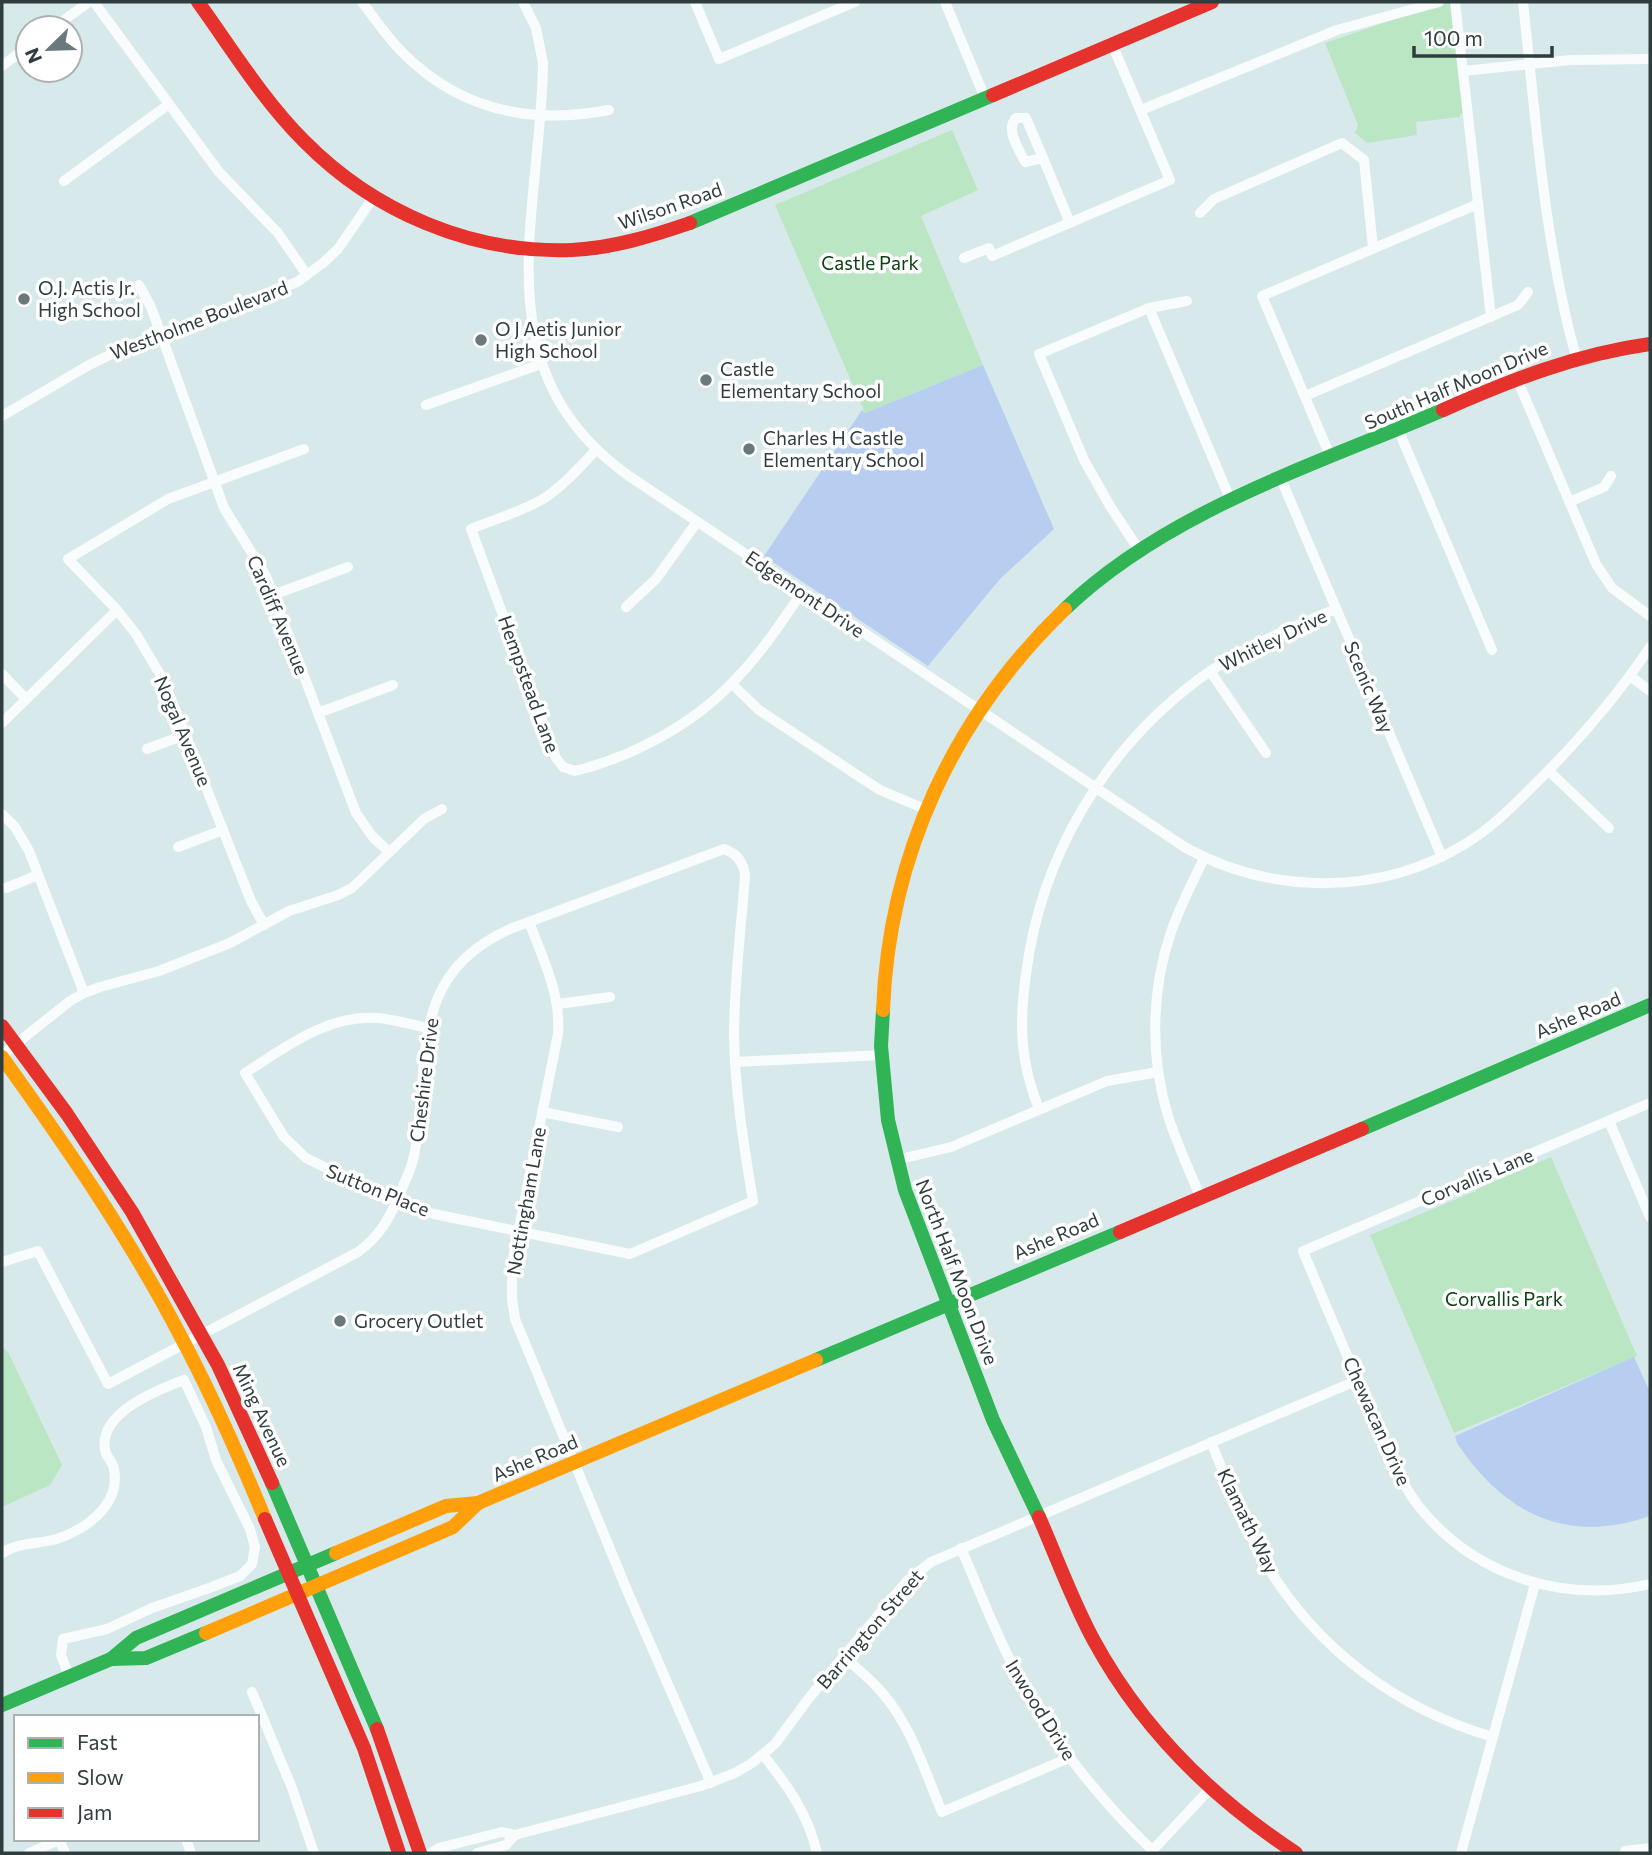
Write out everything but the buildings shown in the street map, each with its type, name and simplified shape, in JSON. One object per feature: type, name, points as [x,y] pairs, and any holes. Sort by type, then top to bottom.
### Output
[{"type":"street","points":[[73,14],[91,2],[226,180],[286,243],[307,275]]},
{"type":"street","name":"Wilson Road","points":[[198,2],[303,141],[373,198],[453,234],[500,245],[591,249],[646,238],[700,219],[1212,2]]},
{"type":"street","points":[[362,2],[401,52],[436,81],[471,100],[540,116],[583,115],[609,110]]},
{"type":"street","name":"Edgemont Drive","points":[[523,2],[541,45],[543,78],[530,248],[529,302],[534,341],[541,364],[575,426],[596,450],[616,467],[1095,788],[1205,858],[1248,875],[1295,883],[1320,884],[1345,883],[1395,874],[1442,857],[1483,832],[1549,771],[1630,676],[1650,647]]},
{"type":"street","points":[[695,2],[719,60],[855,2]]},
{"type":"street","points":[[945,2],[985,98]]},
{"type":"street","points":[[1140,110],[1326,33],[1439,2]]},
{"type":"street","points":[[1455,2],[1490,317]]},
{"type":"street","points":[[1523,2],[1550,239],[1557,283],[1576,357]]},
{"type":"street","points":[[964,258],[989,248],[992,256],[1170,180],[1112,44]]},
{"type":"street","points":[[1463,71],[1585,59],[1650,59]]},
{"type":"street","points":[[64,181],[169,104]]},
{"type":"street","points":[[1200,212],[1214,199],[1342,143],[1364,160],[1373,248]]},
{"type":"street","points":[[1043,158],[1070,223]]},
{"type":"street","name":"Westholme Boulevard","points":[[2,416],[89,365],[161,333],[281,289],[307,275],[338,249],[373,198]]},
{"type":"street","points":[[1331,458],[1262,296],[1478,204]]},
{"type":"street","name":"Cardiff Avenue","points":[[139,285],[161,333],[224,508],[261,565],[356,813],[372,836],[389,852]]},
{"type":"street","points":[[1305,396],[1518,305],[1528,292]]},
{"type":"street","points":[[1139,550],[1084,460],[1039,354],[1149,308],[1187,300]]},
{"type":"street","points":[[1149,308],[1231,500]]},
{"type":"street","name":"South Half Moon Drive","points":[[1281,479],[1517,379],[1576,357],[1650,345]]},
{"type":"street","points":[[426,405],[541,364]]},
{"type":"street","points":[[1517,379],[1603,576],[1623,598],[1650,616]]},
{"type":"street","points":[[1398,429],[1492,650]]},
{"type":"street","points":[[214,481],[304,449]]},
{"type":"street","name":"Hempstead Lane","points":[[596,450],[545,498],[471,528],[559,763],[568,770],[575,771],[636,749],[681,724],[732,684],[765,645],[802,592]]},
{"type":"street","points":[[1569,502],[1604,487],[1611,476]]},
{"type":"street","name":"North Half Moon Drive","points":[[1281,479],[1173,529],[1088,587],[1017,657],[978,710],[956,746],[925,809],[904,870],[889,935],[884,975],[882,1055],[888,1120],[896,1160],[923,1244],[999,1435],[1039,1516],[1077,1606],[1109,1667],[1149,1724],[1210,1789],[1260,1830],[1296,1853]]},
{"type":"street","name":"Scenic Way","points":[[1281,479],[1442,857]]},
{"type":"street","name":"Nogal Avenue","points":[[214,481],[168,499],[68,559],[117,610],[136,634],[159,672],[187,734],[251,901],[264,925]]},
{"type":"street","points":[[626,607],[656,579],[697,522]]},
{"type":"street","points":[[273,596],[348,567]]},
{"type":"street","name":"Whitley Drive","points":[[1039,1109],[1028,1082],[1022,1048],[1028,957],[1039,908],[1052,870],[1078,816],[1095,788],[1132,740],[1153,718],[1210,671],[1263,641],[1336,609]]},
{"type":"street","points":[[2,723],[117,610]]},
{"type":"street","points":[[1210,671],[1266,753]]},
{"type":"street","points":[[2,674],[26,699]]},
{"type":"street","points":[[1630,676],[1650,691]]},
{"type":"street","points":[[732,684],[759,710],[866,781],[880,790],[925,809]]},
{"type":"street","points":[[318,713],[393,685]]},
{"type":"street","points":[[147,749],[187,734]]},
{"type":"street","points":[[1549,771],[1609,828]]},
{"type":"street","points":[[2,1056],[15,1043],[84,993],[100,986],[159,971],[230,943],[289,911],[352,888],[424,819],[442,809]]},
{"type":"street","points":[[2,814],[23,839],[84,993]]},
{"type":"street","points":[[178,847],[223,830]]},
{"type":"street","name":"Cheshire Drive","points":[[2,1262],[37,1251],[108,1384],[358,1252],[378,1235],[396,1202],[414,1157],[427,1028],[439,994],[461,963],[486,941],[529,922],[724,849],[736,855],[745,876],[735,999],[735,1062]]},
{"type":"street","points":[[1200,1196],[1168,1116],[1158,1072],[1156,1009],[1164,957],[1181,908],[1205,858]]},
{"type":"street","points":[[6,888],[38,876]]},
{"type":"street","name":"Nottingham Lane","points":[[529,922],[555,991],[558,1034],[518,1231],[511,1281],[515,1319],[629,1595],[711,1783]]},
{"type":"street","points":[[558,1004],[610,997]]},
{"type":"street","name":"Ashe Road","points":[[2,1705],[111,1659],[136,1638],[288,1573],[446,1506],[478,1503],[1650,1005]]},
{"type":"street","name":"Sutton Place","points":[[427,1028],[377,1018],[342,1021],[310,1032],[244,1073],[284,1137],[306,1158],[396,1202],[434,1214],[630,1254],[753,1201],[741,1126],[735,1062]]},
{"type":"street","name":"Ming Avenue","points":[[2,1027],[67,1114],[132,1212],[201,1334],[248,1428],[308,1566],[385,1749],[420,1853]]},
{"type":"street","points":[[735,1062],[882,1055]]},
{"type":"street","name":"Ming Avenue","points":[[2,1056],[108,1211],[184,1343],[231,1437],[379,1789],[399,1853]]},
{"type":"street","points":[[896,1160],[951,1146],[1107,1081],[1158,1072]]},
{"type":"street","name":"Corvallis Lane","points":[[1303,1251],[1650,1103]]},
{"type":"street","points":[[542,1112],[618,1127]]},
{"type":"street","points":[[1609,1121],[1650,1217]]},
{"type":"street","name":"Chewacan Drive","points":[[1303,1251],[1395,1467],[1417,1503],[1448,1537],[1499,1570],[1535,1584],[1578,1591],[1601,1591],[1650,1584]]},
{"type":"street","points":[[2,1553],[10,1548],[57,1539],[92,1521],[114,1494],[114,1468],[105,1450],[108,1427],[128,1407],[155,1391],[184,1380],[206,1427],[221,1471],[250,1528],[255,1547],[252,1564],[240,1576],[152,1608],[107,1629],[63,1639],[61,1655],[69,1676]]},
{"type":"street","name":"Barrington Street","points":[[431,1853],[502,1832],[515,1835],[711,1783],[735,1773],[775,1744],[809,1698],[907,1581],[930,1562],[1357,1380]]},
{"type":"street","name":"Klamath Way","points":[[1211,1442],[1265,1562],[1290,1599],[1322,1637],[1362,1672],[1399,1697],[1449,1723],[1493,1737]]},
{"type":"street","name":"Ashe Road","points":[[111,1659],[146,1658],[298,1595],[453,1527],[478,1503]]},
{"type":"street","name":"Inwood Drive","points":[[961,1548],[1015,1671],[1038,1710],[1069,1758],[1152,1852]]},
{"type":"street","points":[[1461,1853],[1535,1584]]},
{"type":"street","points":[[845,1658],[870,1679],[896,1710],[942,1812],[1069,1758]]},
{"type":"street","points":[[252,1692],[292,1788],[314,1853]]},
{"type":"street","points":[[763,1755],[797,1799],[813,1835],[817,1853]]},
{"type":"street","points":[[379,1789],[413,1853]]},
{"type":"street","points":[[1152,1852],[1210,1789]]},
{"type":"street","name":"Barrington Street","points":[[477,1853],[506,1845],[515,1835]]},
{"type":"street","points":[[29,1853],[57,1841]]},
{"type":"street","points":[[1625,1851],[1650,1848]]},
{"type":"green space","points":[[1445,2],[1455,2],[1468,113],[1460,114],[1460,117],[1416,122],[1417,135],[1367,143],[1355,133],[1358,125],[1325,43]]},
{"type":"green space","name":"Castle Park","points":[[952,130],[978,190],[921,216],[983,365],[865,413],[775,205]]},
{"type":"green space","name":"Corvallis Park","points":[[1551,1157],[1637,1356],[1454,1433],[1370,1235]]},
{"type":"green space","points":[[2,1347],[8,1352],[62,1465],[50,1485],[2,1507]]},
{"type":"water","points":[[983,365],[1054,529],[1000,579],[928,666],[764,556],[862,410],[865,413]]},
{"type":"water","points":[[1634,1357],[1650,1392],[1650,1516],[1620,1524],[1591,1527],[1540,1517],[1517,1505],[1495,1488],[1475,1468],[1457,1443],[1455,1436]]},
{"type":"traffic: fast","points":[[690,223],[993,95]]},
{"type":"traffic: fast","points":[[1065,609],[1105,575],[1149,544],[1196,517],[1294,471],[1443,410]]},
{"type":"traffic: fast","points":[[1362,1129],[1650,1005]]},
{"type":"traffic: fast","points":[[883,1010],[881,1046],[888,1120],[905,1190],[993,1420],[1039,1517]]},
{"type":"traffic: fast","points":[[816,1360],[1120,1232]]},
{"type":"traffic: fast","points":[[272,1483],[377,1729]]},
{"type":"traffic: fast","points":[[2,1705],[111,1659],[136,1638],[336,1553]]},
{"type":"traffic: fast","points":[[111,1659],[146,1658],[206,1633]]},
{"type":"traffic: slow","points":[[883,1010],[888,953],[898,897],[914,843],[935,792],[960,742],[991,695],[1026,651],[1065,609]]},
{"type":"traffic: slow","points":[[2,1057],[50,1124],[140,1263],[214,1403],[265,1519]]},
{"type":"traffic: slow","points":[[478,1503],[816,1360]]},
{"type":"traffic: slow","points":[[206,1633],[453,1527],[478,1503],[446,1506],[336,1553]]},
{"type":"traffic: jam","points":[[198,2],[261,91],[304,141],[361,189],[427,224],[498,245],[572,250],[632,241],[690,223]]},
{"type":"traffic: jam","points":[[993,95],[1212,2]]},
{"type":"traffic: jam","points":[[1443,410],[1494,388],[1570,361],[1650,344]]},
{"type":"traffic: jam","points":[[2,1026],[67,1114],[132,1212],[218,1365],[272,1483]]},
{"type":"traffic: jam","points":[[1120,1232],[1362,1129]]},
{"type":"traffic: jam","points":[[1039,1517],[1085,1624],[1133,1702],[1181,1759],[1208,1785],[1265,1832],[1296,1853]]},
{"type":"traffic: jam","points":[[265,1519],[364,1748],[399,1853]]},
{"type":"traffic: jam","points":[[377,1729],[420,1853]]},
{"type":"place","name":"O.J. Actis Jr. High School","points":[[24,299]]},
{"type":"place","name":"O J Aetis Junior High School","points":[[481,340]]},
{"type":"place","name":"Castle Elementary School","points":[[706,380]]},
{"type":"place","name":"Charles H Castle Elementary School","points":[[749,449]]},
{"type":"place","name":"Grocery Outlet","points":[[340,1321]]}]
